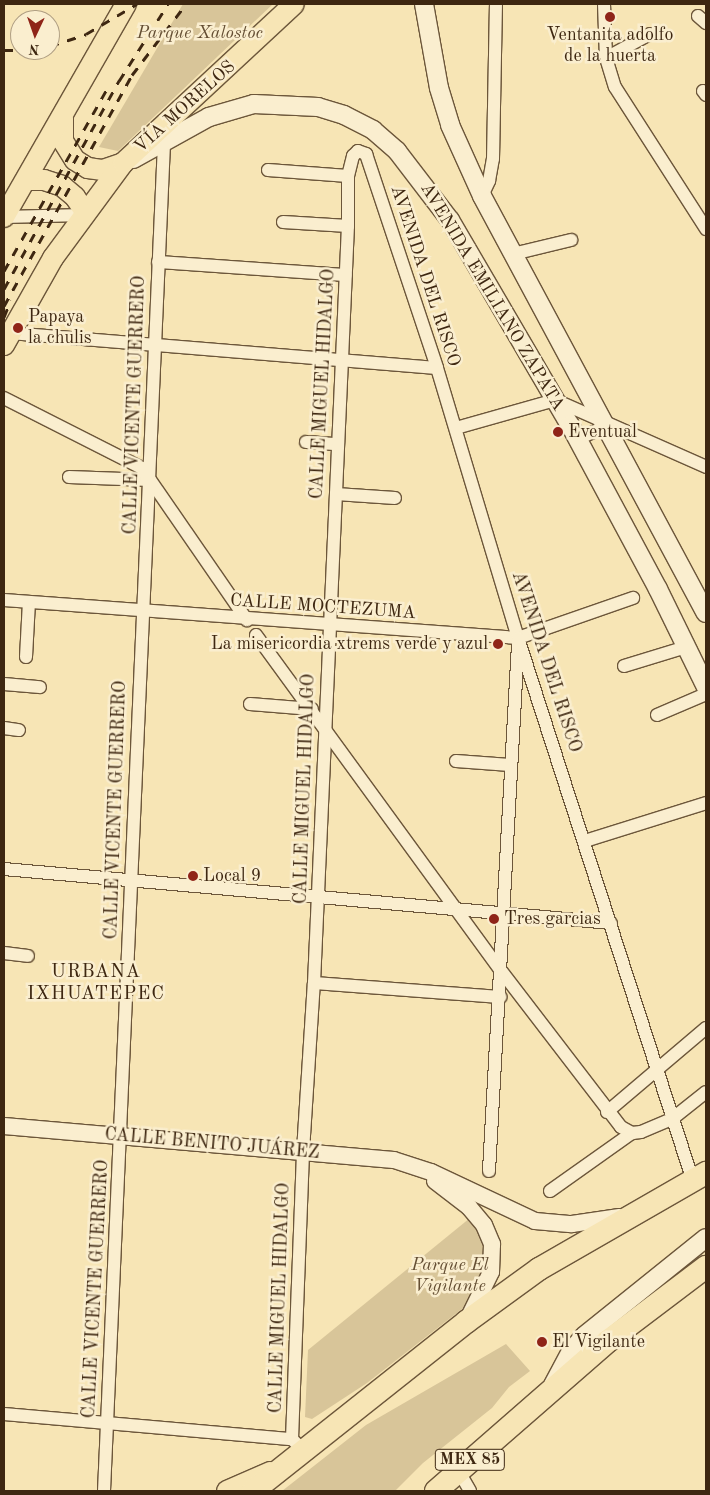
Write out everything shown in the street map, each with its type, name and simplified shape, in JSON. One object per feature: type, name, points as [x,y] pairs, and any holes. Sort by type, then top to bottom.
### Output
[{"type":"highway","points":[[253,1491],[285,1465],[298,1445],[539,1269],[628,1215],[700,1177]]},
{"type":"highway","name":"MEX 85","points":[[436,1491],[458,1470],[642,1314],[706,1267]]},
{"type":"main road","points":[[4,217],[63,118],[126,4]]},
{"type":"main road","name":"VÍA MORELOS","points":[[84,214],[123,163],[161,137],[294,4]]},
{"type":"main road","name":"AVENIDA EMILIANO ZAPATA","points":[[424,4],[438,88],[450,125],[482,196],[706,613]]},
{"type":"main road","name":"AVENIDA EMILIANO ZAPATA","points":[[161,137],[210,117],[254,104],[318,107],[344,114],[373,130],[397,151],[450,220],[555,400],[706,687]]},
{"type":"main road","points":[[63,118],[63,141],[75,160],[88,168],[103,170],[123,163]]},
{"type":"main road","points":[[7,339],[53,258],[84,214],[76,197],[62,186],[44,180],[26,180]]},
{"type":"main road","points":[[548,1394],[572,1350],[584,1336],[706,1238]]},
{"type":"main road","points":[[227,1491],[285,1465]]},
{"type":"street","points":[[482,196],[489,182],[493,159],[496,4]]},
{"type":"street","points":[[604,4],[606,58],[615,87],[706,229]]},
{"type":"street","points":[[606,58],[650,34]]},
{"type":"street","name":"CALLE VICENTE GUERRERO","points":[[104,1491],[121,1137],[142,610],[150,480],[161,137]]},
{"type":"street","name":"CALLE MIGUEL HIDALGO","points":[[298,1445],[303,1151],[314,983],[326,730],[340,361],[348,226],[348,176],[355,153],[366,154]]},
{"type":"street","name":"AVENIDA DEL RISCO","points":[[366,154],[437,368],[518,638],[585,841],[672,1119],[700,1177]]},
{"type":"street","points":[[268,170],[348,176]]},
{"type":"street","points":[[4,217],[84,214]]},
{"type":"street","points":[[283,222],[348,226]]},
{"type":"street","points":[[513,254],[571,240]]},
{"type":"street","points":[[158,262],[346,275]]},
{"type":"street","points":[[7,339],[154,344],[437,368]]},
{"type":"street","points":[[4,398],[134,461],[150,480],[247,620]]},
{"type":"street","points":[[456,428],[555,400],[607,426],[706,467]]},
{"type":"street","points":[[577,439],[607,426]]},
{"type":"street","points":[[306,442],[338,444]]},
{"type":"street","points":[[69,477],[150,480]]},
{"type":"street","points":[[336,494],[395,498]]},
{"type":"street","name":"CALLE MOCTEZUMA","points":[[4,600],[247,620],[518,638],[633,598]]},
{"type":"street","points":[[26,657],[29,602]]},
{"type":"street","points":[[256,635],[312,709],[502,972],[607,1112],[621,1127],[632,1133]]},
{"type":"street","points":[[489,1171],[502,972],[510,765],[518,638]]},
{"type":"street","points":[[624,666],[686,647]]},
{"type":"street","points":[[4,684],[40,687]]},
{"type":"street","points":[[657,715],[706,694]]},
{"type":"street","points":[[250,704],[312,709]]},
{"type":"street","points":[[4,728],[19,730]]},
{"type":"street","points":[[456,761],[510,765]]},
{"type":"street","points":[[585,841],[706,803]]},
{"type":"street","points":[[4,868],[318,895],[611,924]]},
{"type":"street","points":[[4,953],[28,956]]},
{"type":"street","points":[[314,983],[500,997]]},
{"type":"street","points":[[607,1112],[706,1028]]},
{"type":"street","points":[[550,1191],[632,1133],[641,1132],[672,1119],[706,1092]]},
{"type":"street","name":"CALLE BENITO JUÁREZ","points":[[4,1126],[394,1160],[419,1168],[535,1221],[572,1224],[628,1215]]},
{"type":"street","name":"CALLE BENITO JUÁREZ","points":[[419,1168],[469,1207],[484,1225],[492,1244],[491,1272],[466,1322]]},
{"type":"street","points":[[4,1414],[298,1445]]},
{"type":"street","points":[[458,1470],[470,1491]]},
{"type":"green space","name":"Parque Xalostoc","points":[[183,4],[273,4],[118,151],[99,147]]},
{"type":"green space","name":"Parque El Vigilante","points":[[470,1218],[480,1224],[491,1252],[476,1298],[367,1383],[312,1419],[305,1417],[308,1350]]},
{"type":"green space","points":[[506,1344],[530,1371],[509,1387],[492,1408],[423,1463],[395,1491],[282,1491],[366,1425]]},
{"type":"railway","points":[[60,43],[86,34],[137,4]]},
{"type":"railway","points":[[4,289],[119,81],[168,4]]},
{"type":"railway","points":[[4,306],[132,75],[186,4]]},
{"type":"railway","points":[[4,50],[10,50]]},
{"type":"railway","points":[[4,271],[110,84]]},
{"type":"railway","points":[[4,317],[11,300]]},
{"type":"place","name":"Ventanita adolfo de la huerta","points":[[610,17]]},
{"type":"place","name":"Papaya la chulis","points":[[18,328]]},
{"type":"place","name":"Eventual","points":[[558,432]]},
{"type":"place","name":"La misericordia xtrems verde y azul","points":[[498,644]]},
{"type":"place","name":"Local 9","points":[[193,876]]},
{"type":"place","name":"Tres garcias","points":[[494,919]]},
{"type":"place","name":"El Vigilante","points":[[542,1342]]},
{"type":"district","name":"URBANA IXHUATEPEC","points":[[96,984]]}]
